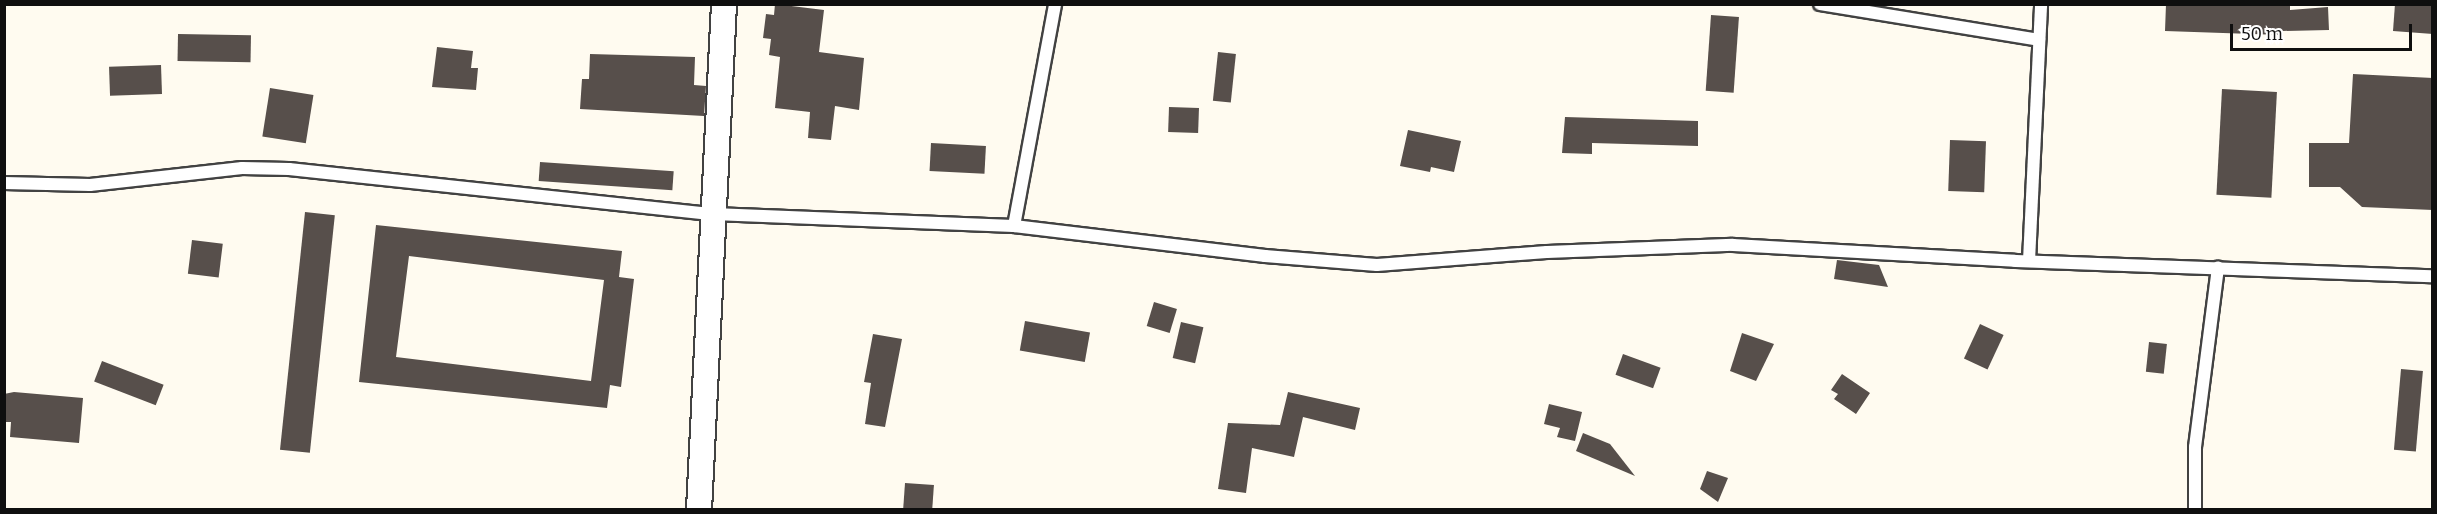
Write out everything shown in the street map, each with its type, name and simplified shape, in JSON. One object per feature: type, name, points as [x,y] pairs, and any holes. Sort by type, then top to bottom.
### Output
[{"type":"street","points":[[699,510],[724,4]]},
{"type":"lane","points":[[1014,226],[1055,4]]},
{"type":"lane","points":[[1820,4],[2039,40]]},
{"type":"lane","points":[[2028,261],[2041,4]]},
{"type":"lane","points":[[4,183],[90,185],[242,168],[289,169],[713,214],[1014,226],[1265,256],[1377,265],[1547,252],[1733,245],[2028,261],[2433,276]]},
{"type":"lane","points":[[2195,510],[2195,447],[2218,267]]},
{"type":"building","points":[[775,4],[824,10],[819,52],[864,58],[859,110],[835,106],[831,140],[808,138],[810,112],[775,108],[780,57],[769,55],[771,39],[763,38],[766,14],[774,15]]},
{"type":"building","points":[[2166,4],[2290,4],[2290,10],[2328,7],[2329,30],[2282,31],[2281,35],[2165,31]]},
{"type":"building","points":[[2395,4],[2433,4],[2433,34],[2393,31]]},
{"type":"building","points":[[1711,15],[1739,17],[1734,93],[1706,91]]},
{"type":"building","points":[[178,34],[251,35],[251,62],[178,61]]},
{"type":"building","points":[[437,47],[473,51],[471,68],[478,68],[476,90],[432,87]]},
{"type":"building","points":[[1218,52],[1236,54],[1231,103],[1213,101]]},
{"type":"building","points":[[590,54],[695,57],[694,85],[706,86],[704,116],[580,109],[582,79],[589,79]]},
{"type":"building","points":[[161,65],[162,94],[110,96],[109,67]]},
{"type":"building","points":[[2353,74],[2433,78],[2433,210],[2362,207],[2340,187],[2309,187],[2309,143],[2349,143]]},
{"type":"building","points":[[270,88],[313,95],[306,143],[262,136]]},
{"type":"building","points":[[2222,89],[2277,92],[2271,198],[2216,195]]},
{"type":"building","points":[[1169,107],[1199,108],[1198,133],[1168,132]]},
{"type":"building","points":[[1565,117],[1698,121],[1698,146],[1592,143],[1592,154],[1562,153]]},
{"type":"building","points":[[1408,130],[1461,141],[1454,172],[1431,167],[1430,172],[1400,166]]},
{"type":"building","points":[[1950,140],[1986,141],[1984,192],[1948,191]]},
{"type":"building","points":[[931,143],[986,146],[984,174],[930,171]]},
{"type":"building","points":[[540,162],[674,171],[672,190],[539,181]]},
{"type":"building","points":[[305,212],[335,215],[310,453],[280,450]]},
{"type":"building","points":[[376,225],[622,251],[619,277],[634,279],[621,387],[610,385],[607,408],[359,382]],"holes":[[[409,256],[604,280],[591,381],[396,357]]]},
{"type":"building","points":[[192,240],[223,244],[219,278],[188,274]]},
{"type":"building","points":[[1837,260],[1879,265],[1888,287],[1834,279]]},
{"type":"building","points":[[1154,302],[1177,309],[1170,333],[1147,326]]},
{"type":"building","points":[[1025,321],[1090,332],[1085,362],[1020,351]]},
{"type":"building","points":[[1181,322],[1203,327],[1195,363],[1173,358]]},
{"type":"building","points":[[1980,324],[2004,335],[1988,369],[1964,358]]},
{"type":"building","points":[[1742,333],[1774,344],[1756,381],[1730,371]]},
{"type":"building","points":[[873,334],[902,339],[885,427],[865,424],[871,383],[864,382]]},
{"type":"building","points":[[2149,342],[2167,344],[2164,374],[2146,372]]},
{"type":"building","points":[[1623,354],[1661,368],[1653,388],[1615,375]]},
{"type":"building","points":[[102,361],[164,385],[156,405],[94,382]]},
{"type":"building","points":[[2401,369],[2423,371],[2416,452],[2394,450]]},
{"type":"building","points":[[1842,374],[1870,393],[1856,414],[1834,399],[1838,394],[1831,390]]},
{"type":"building","points":[[14,392],[83,398],[79,443],[10,437],[11,422],[4,422],[4,394]]},
{"type":"building","points":[[1288,392],[1360,408],[1355,430],[1303,417],[1294,457],[1252,448],[1246,493],[1218,489],[1228,423],[1280,425]]},
{"type":"building","points":[[1549,404],[1582,412],[1575,441],[1557,437],[1560,428],[1544,424]]},
{"type":"building","points":[[1583,433],[1610,444],[1635,476],[1576,451]]},
{"type":"building","points":[[1707,471],[1728,478],[1718,502],[1700,489]]},
{"type":"building","points":[[905,483],[934,485],[932,510],[903,510]]}]
